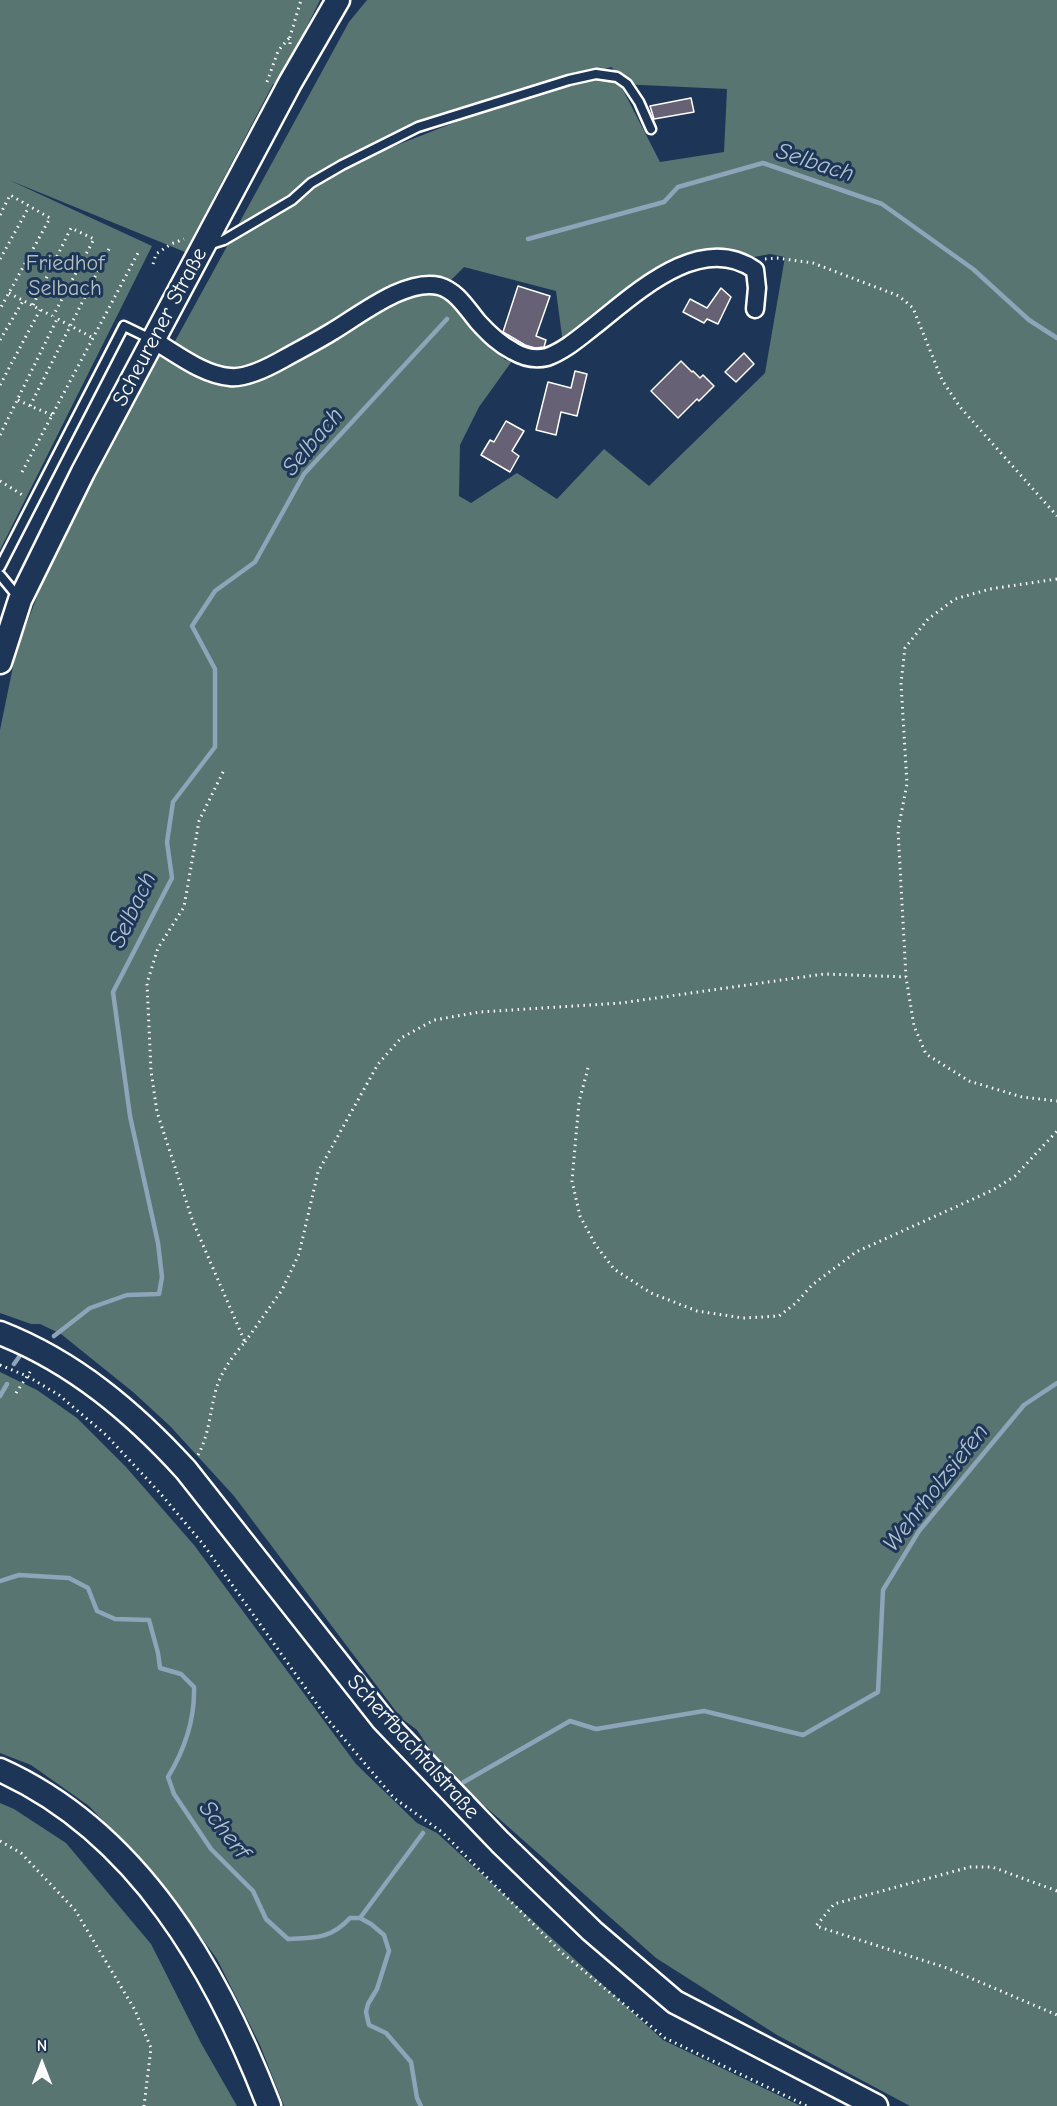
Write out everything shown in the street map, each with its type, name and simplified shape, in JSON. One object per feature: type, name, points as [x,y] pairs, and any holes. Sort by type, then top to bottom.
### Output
[{"type":"main road","name":"Scheurener Straße","points":[[0,662],[20,600],[83,472],[153,340],[196,239],[338,0]]},
{"type":"main road","name":"Scherfbachtalstraße","points":[[0,1333],[42,1352],[88,1380],[141,1423],[186,1470],[383,1720],[500,1842],[592,1931],[675,2002],[876,2106]]},
{"type":"main road","points":[[0,1770],[45,1795],[81,1820],[114,1849],[150,1888],[189,1942],[229,2013],[250,2058],[268,2106]]},
{"type":"street","points":[[153,340],[210,373],[232,378],[264,369],[393,295],[415,286],[439,286],[458,297],[500,344],[525,358],[546,357],[570,345],[645,286],[674,268],[692,261],[712,258],[741,261],[755,270],[757,288],[755,309]]},
{"type":"lane","points":[[196,239],[224,240],[292,200],[311,183],[418,127],[569,80],[596,74],[617,77],[627,84],[639,102],[651,129]]},
{"type":"lane","points":[[0,567],[124,326],[153,340]]},
{"type":"lane","points":[[0,575],[20,600]]},
{"type":"path","points":[[267,82],[278,51],[290,37]]},
{"type":"path","points":[[0,215],[10,195],[50,218],[0,309]]},
{"type":"path","points":[[0,259],[29,207]]},
{"type":"path","points":[[33,305],[72,228],[94,239],[53,316]]},
{"type":"path","points":[[153,264],[156,254],[171,244],[196,239]]},
{"type":"path","points":[[30,406],[110,247]]},
{"type":"path","points":[[22,472],[138,253]]},
{"type":"path","points":[[741,261],[777,258],[813,263],[888,292],[906,302],[913,308],[942,380],[960,407],[1057,516]]},
{"type":"path","points":[[9,293],[93,338]]},
{"type":"path","points":[[0,340],[24,300]]},
{"type":"path","points":[[0,385],[2,376],[41,309]]},
{"type":"path","points":[[0,435],[57,319]]},
{"type":"path","points":[[18,400],[52,415]]},
{"type":"path","points":[[0,481],[34,502]]},
{"type":"path","points":[[1057,579],[990,589],[955,599],[928,620],[905,648],[901,683],[907,784],[898,830],[906,977],[914,1026],[926,1054],[969,1081],[1022,1097],[1057,1101]]},
{"type":"path","points":[[224,770],[199,821],[184,907],[158,948],[147,983],[152,1071],[157,1112],[194,1222],[245,1342]]},
{"type":"path","points":[[186,1470],[199,1455],[205,1442],[217,1384],[236,1351],[282,1290],[298,1254],[318,1172],[378,1064],[401,1038],[434,1020],[480,1012],[621,1003],[824,974],[906,977]]},
{"type":"path","points":[[588,1068],[579,1102],[572,1182],[580,1216],[595,1244],[614,1269],[651,1293],[697,1311],[743,1318],[779,1316],[796,1304],[812,1285],[856,1252],[993,1190],[1015,1176],[1057,1131]]},
{"type":"path","points":[[16,1393],[42,1352]]},
{"type":"path","points":[[0,1841],[21,1853],[75,1910],[135,2010],[152,2048],[144,2106]]},
{"type":"path","points":[[1057,1891],[993,1867],[970,1867],[834,1904],[816,1926],[947,1968],[1057,2014]]},
{"type":"green space","name":"Friedhof Selbach","points":[[0,0],[320,0],[278,85],[273,84],[185,252],[9,180],[152,246],[0,550]]},
{"type":"green space","points":[[367,0],[1057,0],[1057,2106],[910,2106],[777,2035],[656,1958],[443,1769],[417,1730],[401,1718],[234,1496],[170,1426],[133,1392],[61,1334],[40,1324],[31,1324],[0,1313],[0,730],[16,652],[46,573],[109,443],[156,356],[168,355],[201,375],[221,381],[239,380],[277,367],[402,297],[427,289],[453,298],[505,360],[512,361],[479,407],[460,445],[459,496],[471,503],[517,473],[557,499],[604,449],[649,486],[765,373],[785,257],[770,254],[754,257],[748,254],[719,254],[688,258],[646,281],[563,343],[556,291],[464,267],[449,282],[411,282],[388,292],[273,359],[246,370],[205,365],[176,345],[174,343],[231,239],[351,163],[530,93],[614,72],[612,67],[530,87],[345,159],[237,227],[349,22]],"holes":[[[620,84],[727,89],[724,152],[660,162]]]},
{"type":"green space","points":[[0,1372],[37,1390],[77,1418],[126,1467],[194,1545],[356,1764],[417,1823],[437,1833],[663,2040],[801,2106],[284,2106],[260,2045],[217,1959],[160,1881],[89,1806],[31,1765],[0,1753]]},
{"type":"green space","points":[[0,1803],[14,1809],[66,1843],[151,1944],[201,2043],[237,2106],[0,2106]]},
{"type":"building","points":[[691,98],[694,112],[654,119],[650,106]]},
{"type":"building","points":[[518,286],[550,296],[536,336],[546,340],[544,347],[535,348],[525,345],[503,332]]},
{"type":"building","points":[[721,288],[731,297],[718,324],[707,319],[704,323],[683,312],[690,299],[707,308]]},
{"type":"building","points":[[744,353],[754,364],[736,382],[725,372]]},
{"type":"building","points":[[681,361],[700,378],[703,375],[714,386],[678,418],[651,391]]},
{"type":"building","points":[[575,371],[587,374],[577,416],[561,412],[556,435],[536,430],[548,382],[571,388]]},
{"type":"building","points":[[506,421],[524,431],[512,451],[519,456],[510,472],[481,455],[490,440],[494,442]]},
{"type":"waterway","name":"Selbach","points":[[528,239],[664,202],[678,187],[763,163],[882,204],[973,269],[1029,320],[1057,338]]},
{"type":"waterway","name":"Selbach","points":[[54,1336],[90,1308],[127,1295],[159,1294],[162,1277],[158,1243],[130,1116],[113,992],[172,878],[167,842],[173,802],[215,747],[215,669],[192,626],[215,591],[255,562],[304,474],[447,319]]},
{"type":"waterway","name":"Selbach","points":[[14,1364],[19,1357]]},
{"type":"waterway","name":"Wehrholzsiefen","points":[[464,1782],[570,1721],[596,1729],[704,1711],[803,1735],[878,1692],[883,1590],[919,1531],[1024,1405],[1057,1383]]},
{"type":"waterway","name":"Selbach","points":[[0,1396],[7,1384]]},
{"type":"waterway","name":"Scherf","points":[[0,1581],[19,1575],[69,1578],[88,1588],[97,1611],[115,1619],[149,1620],[160,1668],[181,1674],[194,1687],[193,1711],[188,1734],[168,1777],[174,1794],[211,1849],[253,1891],[266,1919],[288,1939],[329,1934],[350,1918],[360,1918],[384,1935],[389,1951],[377,1989],[366,2012],[369,2025],[386,2033],[411,2062],[417,2098],[421,2106]]},
{"type":"waterway","name":"Wehrholzsiefen","points":[[360,1918],[423,1833]]}]
